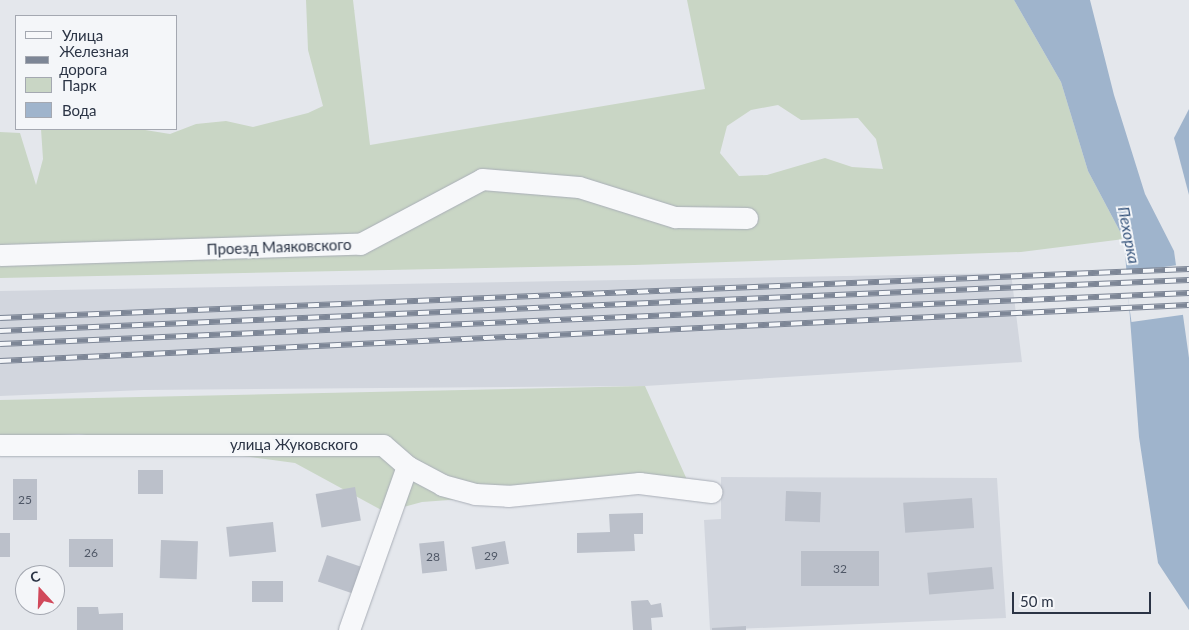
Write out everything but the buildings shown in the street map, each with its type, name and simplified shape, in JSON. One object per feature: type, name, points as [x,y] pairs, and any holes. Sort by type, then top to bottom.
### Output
[{"type":"street","name":"Проезд Маяковского","points":[[0,255],[360,244],[482,179],[579,187],[675,217],[747,218]]},
{"type":"street","name":"улица Жуковского","points":[[0,445],[383,445],[407,466],[442,485],[500,496],[638,483],[712,492]]},
{"type":"street","points":[[349,630],[407,466]]},
{"type":"shaded area","points":[[1011,273],[1022,362],[645,386],[144,390],[0,396],[0,291]]},
{"type":"shaded area","points":[[721,477],[997,478],[1006,618],[710,630],[704,520],[721,519]]},
{"type":"green space","points":[[306,0],[353,0],[370,145],[705,89],[687,0],[1014,0],[1061,82],[1088,171],[1124,239],[1021,252],[634,265],[0,278],[0,132],[20,133],[36,185],[43,159],[41,130],[145,130],[170,134],[196,124],[226,121],[253,127],[308,113],[323,106],[308,50]],"holes":[[[778,105],[801,120],[858,118],[876,139],[883,169],[852,167],[825,158],[767,175],[739,176],[720,153],[727,126],[751,110]]]},
{"type":"green space","points":[[645,386],[688,482],[422,502],[385,512],[295,463],[79,434],[0,438],[0,400]]},
{"type":"water","name":"Пехорка","points":[[1014,0],[1090,0],[1114,95],[1145,194],[1174,251],[1189,358],[1189,610],[1158,563],[1139,437],[1124,239],[1088,171],[1061,82]]},
{"type":"water","points":[[1189,109],[1189,195],[1174,138]]},
{"type":"pier","points":[[1178,265],[1185,315],[1131,322],[1125,273]]},
{"type":"railway","points":[[0,318],[1189,269]]},
{"type":"railway","points":[[0,331],[1189,280]]},
{"type":"railway","points":[[0,344],[1189,293]]},
{"type":"railway","points":[[0,361],[1189,305]]}]
